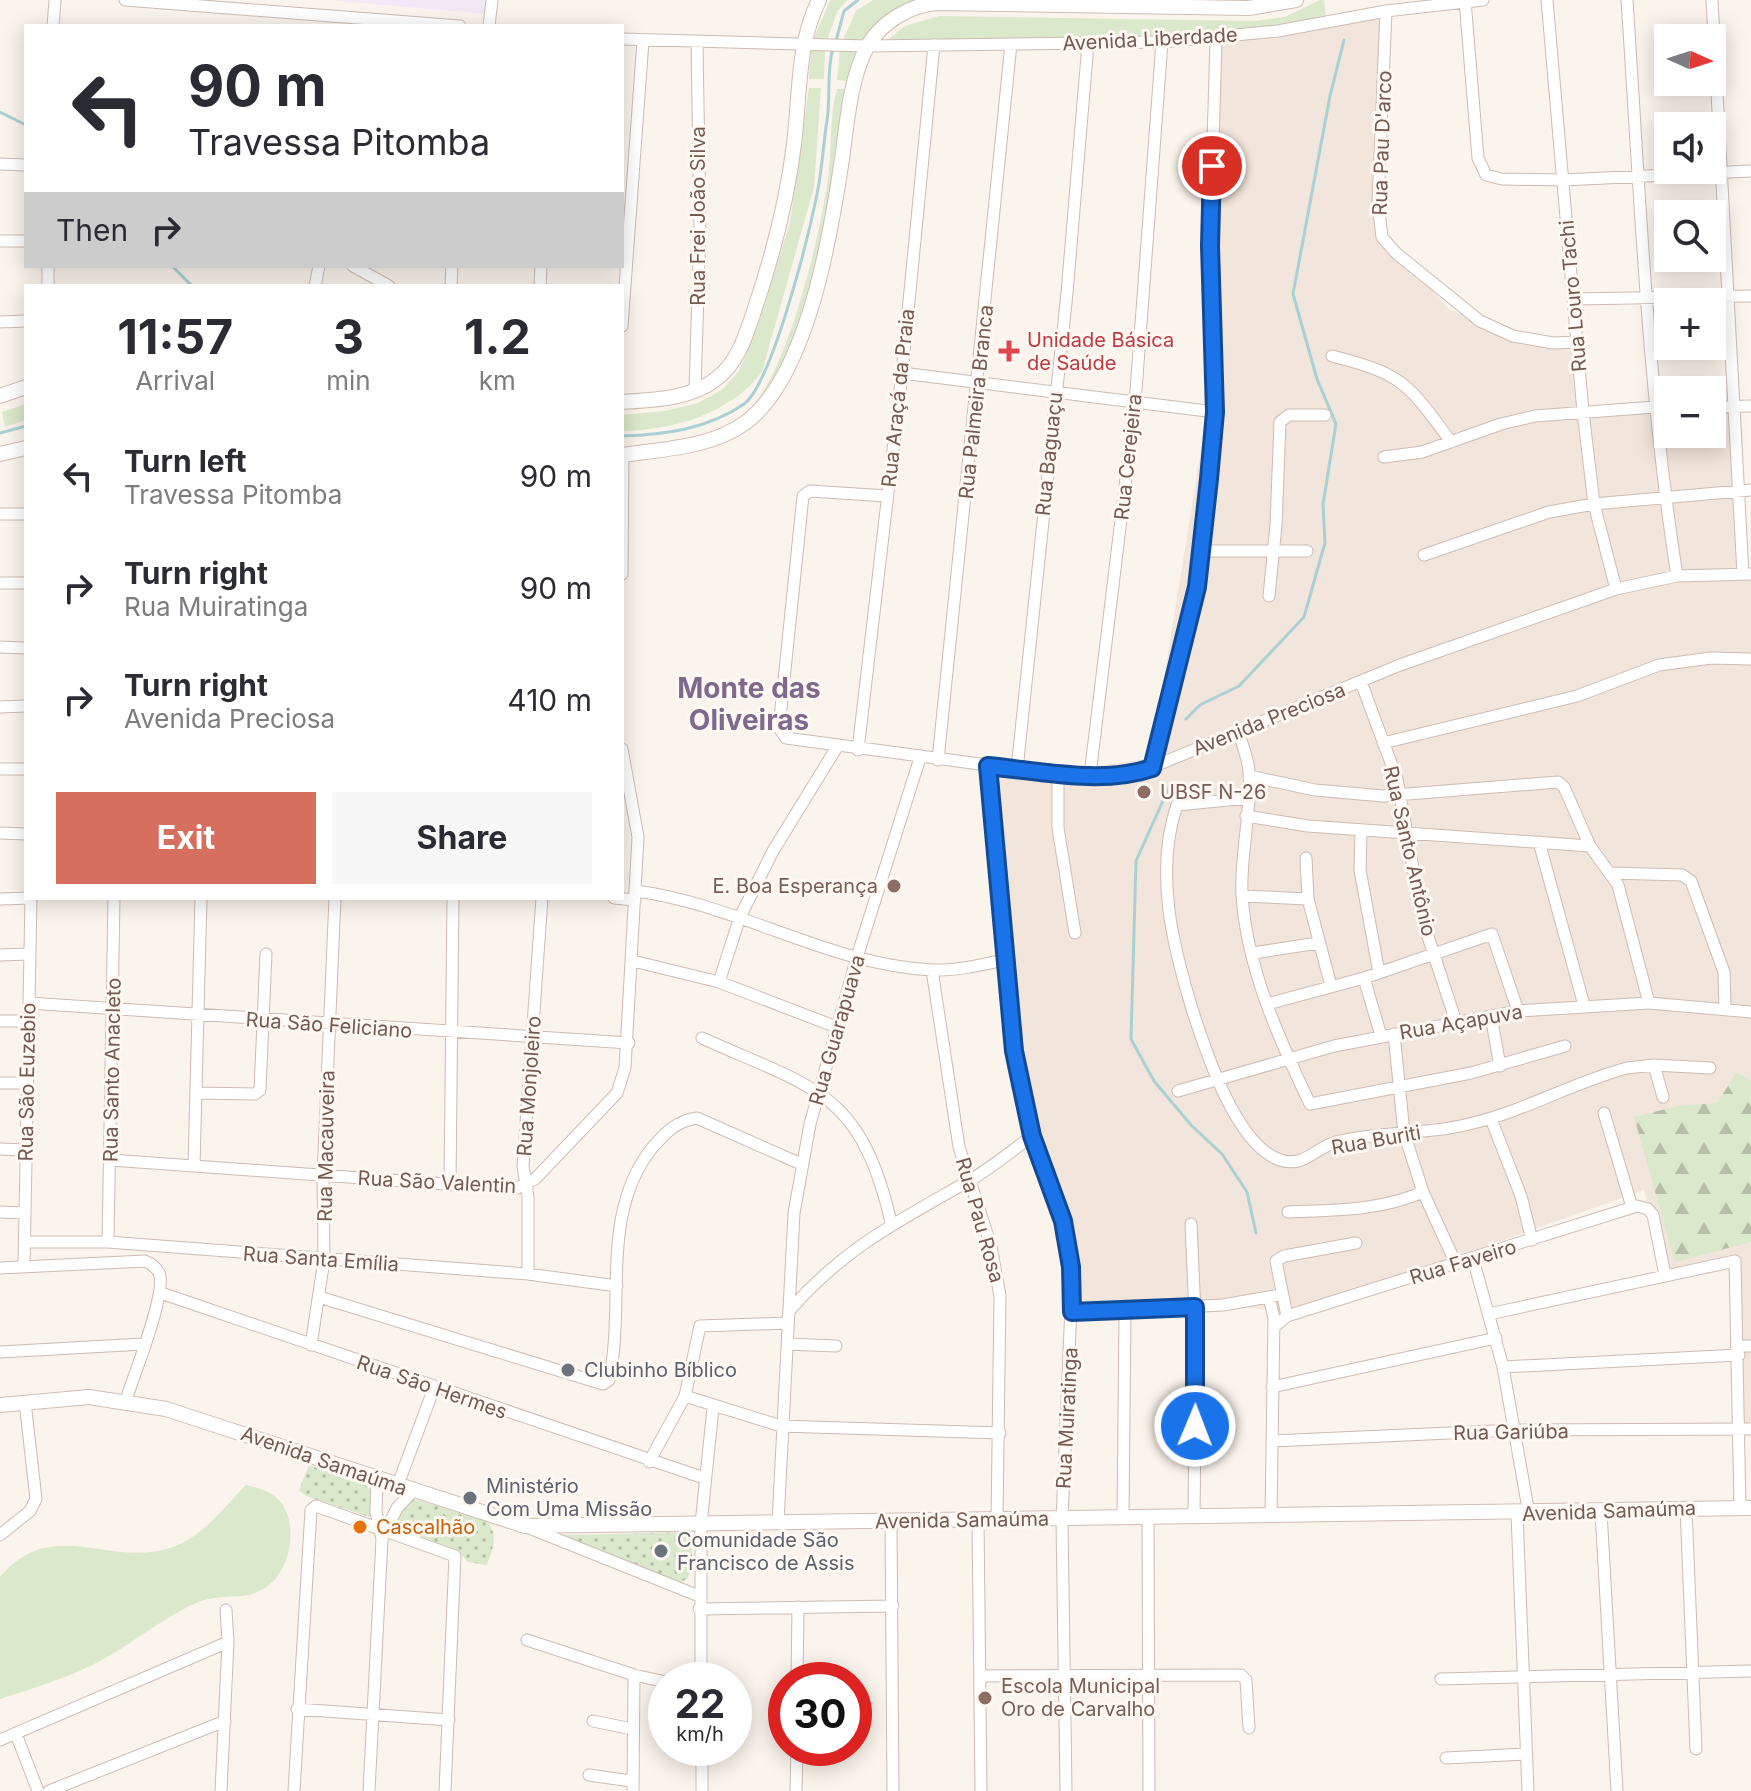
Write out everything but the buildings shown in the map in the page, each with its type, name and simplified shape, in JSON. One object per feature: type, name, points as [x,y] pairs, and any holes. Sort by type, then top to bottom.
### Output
[{"type":"street","points":[[53,24],[55,0]]},
{"type":"street","points":[[125,0],[197,4],[339,22],[400,24]]},
{"type":"street","points":[[489,24],[492,0]]},
{"type":"street","points":[[624,402],[665,398],[695,390],[716,380],[734,359],[771,260],[788,186],[809,45],[819,0]]},
{"type":"street","points":[[624,455],[716,438],[744,423],[776,390],[791,360],[825,256],[853,94],[867,46],[895,18],[930,3],[1249,8],[1296,0]]},
{"type":"street","name":"Avenida Liberdade","points":[[624,39],[851,46],[1162,42],[1216,39],[1386,11],[1483,0]]},
{"type":"street","name":"Rua Louro Tachi","points":[[1547,0],[1583,412],[1594,504],[1616,589]]},
{"type":"street","points":[[1627,0],[1646,297],[1658,376]]},
{"type":"street","points":[[1712,0],[1719,112]]},
{"type":"street","points":[[1465,1],[1478,158],[1482,170],[1494,178],[1563,180],[1654,176]]},
{"type":"street","name":"Rua Pau D'arco","points":[[1386,11],[1378,203],[1382,237],[1439,290],[1480,321],[1513,336],[1553,343],[1577,342]]},
{"type":"street","points":[[1152,768],[1189,623],[1202,551],[1215,412],[1210,246],[1216,39]]},
{"type":"street","points":[[624,299],[643,41]]},
{"type":"street","name":"Rua Cerejeira","points":[[1090,775],[1135,404],[1162,42]]},
{"type":"street","name":"Rua Frei João Silva","points":[[695,390],[700,227],[697,43]]},
{"type":"street","name":"Rua Palmeira Branca","points":[[938,760],[979,382],[1011,44]]},
{"type":"street","name":"Rua Baguaçu","points":[[1017,769],[1088,44]]},
{"type":"street","name":"Rua Araçá da Praia","points":[[858,750],[902,373],[934,45]]},
{"type":"street","points":[[0,164],[24,165]]},
{"type":"street","points":[[1726,172],[1751,171]]},
{"type":"street","points":[[1723,184],[1738,491],[1747,574]]},
{"type":"street","points":[[0,241],[24,241]]},
{"type":"street","points":[[357,268],[385,284]]},
{"type":"street","points":[[1574,299],[1751,296]]},
{"type":"street","points":[[0,322],[24,321]]},
{"type":"street","points":[[1332,356],[1380,368],[1396,377],[1419,400],[1451,442]]},
{"type":"street","points":[[902,373],[1215,412]]},
{"type":"street","points":[[0,396],[24,388]]},
{"type":"street","points":[[1726,407],[1751,406]]},
{"type":"street","points":[[1384,457],[1422,452],[1501,424],[1583,412],[1654,407]]},
{"type":"street","points":[[1269,596],[1280,422],[1289,415],[1325,415]]},
{"type":"street","points":[[0,454],[24,448]]},
{"type":"street","points":[[1663,448],[1665,498],[1677,576]]},
{"type":"street","points":[[1424,555],[1531,516],[1594,504],[1751,490]]},
{"type":"street","name":"Avenida Preciosa","points":[[887,496],[806,492],[779,728],[791,740],[1017,769],[1090,775],[1127,774],[1152,768],[1238,730],[1361,682],[1616,589],[1677,576],[1747,574]]},
{"type":"street","points":[[0,514],[24,514]]},
{"type":"street","points":[[1202,551],[1307,551]]},
{"type":"street","points":[[0,583],[24,583]]},
{"type":"street","points":[[0,647],[24,648]]},
{"type":"street","points":[[1383,743],[1577,696],[1659,665],[1711,658],[1751,659]]},
{"type":"street","name":"Rua Santo Antônio","points":[[1361,682],[1400,794],[1422,918],[1456,1022]]},
{"type":"street","points":[[0,707],[24,706]]},
{"type":"street","points":[[1238,730],[1249,776],[1242,896],[1267,1004],[1310,1104],[1500,1066],[1565,1046]]},
{"type":"street","points":[[719,982],[740,917],[773,851],[837,747]]},
{"type":"street","name":"Rua São Valentin","points":[[111,1160],[450,1185],[515,1189],[526,1186],[617,1093],[629,1043],[636,895],[636,814],[624,758]]},
{"type":"street","name":"Rua Guarapuava","points":[[790,1310],[801,1164],[857,957],[920,758]]},
{"type":"street","name":"Rua Muiratinga","points":[[988,766],[1014,1051],[1032,1136],[1063,1221],[1071,1267],[1072,1312],[1062,1519],[1066,1791]]},
{"type":"street","points":[[0,769],[24,769]]},
{"type":"street","points":[[1058,772],[1058,828],[1075,933]]},
{"type":"street","points":[[1249,776],[1315,790],[1400,794],[1560,783],[1590,846],[1611,873],[1635,943],[1649,1003]]},
{"type":"street","name":"Rua Buriti","points":[[1248,798],[1179,804],[1170,836],[1167,870],[1171,926],[1187,993],[1216,1082],[1262,1147],[1279,1159],[1301,1161],[1335,1142],[1491,1119],[1597,1076],[1654,1065],[1710,1068]]},
{"type":"street","points":[[624,814],[636,814]]},
{"type":"street","points":[[1246,816],[1361,830],[1590,846]]},
{"type":"street","points":[[1361,830],[1360,870],[1379,973]]},
{"type":"street","points":[[0,833],[24,834]]},
{"type":"street","points":[[1539,842],[1584,1005]]},
{"type":"street","points":[[1306,858],[1308,899],[1331,986]]},
{"type":"street","points":[[1611,873],[1682,875],[1691,881],[1724,972],[1725,1008]]},
{"type":"street","points":[[1242,896],[1308,899]]},
{"type":"street","points":[[624,897],[689,900],[857,957],[932,970],[1004,960]]},
{"type":"street","points":[[0,899],[24,898]]},
{"type":"street","name":"Rua São Euzebio","points":[[24,1266],[31,900]]},
{"type":"street","name":"Rua Santo Anacleto","points":[[108,1242],[114,900]]},
{"type":"street","points":[[194,1166],[201,900]]},
{"type":"street","name":"Rua Macauveira","points":[[311,1345],[324,1260],[323,1176],[335,900]]},
{"type":"street","points":[[450,1185],[453,900]]},
{"type":"street","name":"Rua Monjoleiro","points":[[528,1274],[523,1166],[542,900]]},
{"type":"street","points":[[1267,1004],[1364,978],[1492,934],[1518,1011]]},
{"type":"street","points":[[1253,953],[1318,943]]},
{"type":"street","points":[[0,955],[30,954]]},
{"type":"street","points":[[196,1093],[258,1093],[266,954]]},
{"type":"street","points":[[633,961],[719,982],[839,1028]]},
{"type":"street","name":"Rua Pau Rosa","points":[[932,970],[959,1147],[991,1246],[999,1282],[997,1520]]},
{"type":"street","points":[[1364,978],[1387,1035],[1399,1086],[1404,1133],[1423,1192],[1456,1264]]},
{"type":"street","name":"Rua São Feliciano","points":[[29,1003],[629,1043]]},
{"type":"street","name":"Rua Açapuva","points":[[1178,1091],[1216,1082],[1288,1056],[1518,1011],[1649,1003],[1751,1012]]},
{"type":"street","points":[[1491,1016],[1500,1066]]},
{"type":"street","points":[[0,1021],[27,1021]]},
{"type":"street","points":[[702,1038],[820,1092],[837,1106],[864,1140],[881,1181],[891,1222]]},
{"type":"street","points":[[1654,1065],[1663,1097]]},
{"type":"street","points":[[0,1083],[27,1083]]},
{"type":"street","points":[[1604,1113],[1632,1207],[1642,1206],[1653,1215],[1665,1275]]},
{"type":"street","points":[[319,1297],[598,1385],[607,1383],[616,1341],[617,1286],[625,1196],[644,1159],[674,1125],[697,1118],[801,1164]]},
{"type":"street","points":[[1491,1119],[1521,1196],[1532,1240]]},
{"type":"street","points":[[778,1522],[781,1426],[790,1310],[844,1258],[891,1222],[968,1181],[1032,1136]]},
{"type":"street","points":[[0,1149],[26,1150]]},
{"type":"street","points":[[1288,1212],[1361,1209],[1395,1204],[1423,1192]]},
{"type":"street","name":"Rua Faveiro","points":[[1274,1327],[1287,1316],[1632,1207]]},
{"type":"street","points":[[0,1212],[25,1213]]},
{"type":"street","points":[[1191,1224],[1195,1307],[1194,1516]]},
{"type":"street","name":"Rua Santa Emília","points":[[25,1242],[108,1242],[528,1274],[617,1286]]},
{"type":"street","points":[[1271,1516],[1275,1263],[1284,1256],[1356,1243]]},
{"type":"street","points":[[1473,1259],[1496,1338],[1516,1430],[1523,1514],[1528,1791]]},
{"type":"street","points":[[0,1268],[145,1261],[159,1273],[161,1293],[126,1400]]},
{"type":"street","points":[[1489,1314],[1735,1261],[1743,1349],[1745,1508]]},
{"type":"street","name":"Rua São Hermes","points":[[161,1293],[649,1462],[704,1478]]},
{"type":"street","points":[[1072,1312],[1195,1307],[1274,1296]]},
{"type":"street","points":[[1274,1296],[1287,1316]]},
{"type":"street","points":[[1123,1518],[1125,1312]]},
{"type":"street","points":[[649,1462],[685,1396],[695,1337],[700,1326],[788,1323]]},
{"type":"street","points":[[1272,1387],[1496,1338]]},
{"type":"street","points":[[0,1352],[143,1344]]},
{"type":"street","points":[[787,1344],[836,1346]]},
{"type":"street","points":[[1503,1367],[1743,1349]]},
{"type":"street","points":[[397,1487],[434,1388]]},
{"type":"street","points":[[685,1396],[713,1408],[781,1426],[1000,1433]]},
{"type":"street","name":"Avenida Samaúma","points":[[0,1405],[89,1397],[126,1400],[183,1414],[397,1487],[525,1526],[1523,1514],[1745,1508]]},
{"type":"street","points":[[0,1535],[30,1511],[36,1499],[25,1402]]},
{"type":"street","points":[[701,1662],[701,1524],[713,1408]]},
{"type":"street","name":"Rua Gariúba","points":[[1272,1441],[1516,1430],[1745,1429]]},
{"type":"street","points":[[369,1791],[382,1532],[375,1501],[377,1479]]},
{"type":"street","points":[[382,1532],[397,1508],[413,1491]]},
{"type":"street","points":[[375,1501],[397,1508]]},
{"type":"street","points":[[294,1791],[312,1507],[453,1553],[445,1791]]},
{"type":"street","points":[[1686,1508],[1696,1749]]},
{"type":"street","points":[[1601,1512],[1617,1791]]},
{"type":"street","points":[[1148,1517],[1149,1791]]},
{"type":"street","points":[[978,1520],[981,1791]]},
{"type":"street","points":[[891,1521],[893,1791]]},
{"type":"street","points":[[525,1526],[699,1602],[798,1607],[893,1606]]},
{"type":"street","points":[[797,1662],[798,1607]]},
{"type":"street","points":[[221,1791],[228,1642],[226,1610]]},
{"type":"street","points":[[527,1640],[648,1678]]},
{"type":"street","points":[[0,1740],[228,1642]]},
{"type":"street","points":[[1441,1679],[1751,1671]]},
{"type":"street","points":[[589,1775],[632,1786],[634,1675]]},
{"type":"street","points":[[980,1676],[1245,1677],[1249,1728]]},
{"type":"street","points":[[297,1709],[449,1720]]},
{"type":"street","points":[[49,1791],[225,1721]]},
{"type":"street","points":[[593,1721],[632,1729]]},
{"type":"street","points":[[16,1734],[38,1791]]},
{"type":"street","points":[[1446,1758],[1526,1754]]},
{"type":"street","points":[[702,1766],[702,1791]]},
{"type":"street","points":[[796,1791],[797,1766]]},
{"type":"shaded area","points":[[329,0],[487,0],[486,14]]},
{"type":"shaded area","points":[[1387,7],[1380,234],[1450,310],[1573,352],[1580,410],[1654,407],[1654,448],[1726,448],[1726,403],[1731,403],[1740,571],[1751,571],[1751,1427],[1734,1428],[1740,1255],[1665,1271],[1644,1190],[1299,1313],[1195,1302],[1070,1303],[1071,1272],[1031,1133],[991,761],[1084,768],[1151,758],[1208,407],[1211,37]]},
{"type":"green space","points":[[830,0],[848,0],[838,10],[827,40],[814,38]]},
{"type":"green space","points":[[873,0],[1283,0],[1256,4],[919,3],[867,44],[842,42],[856,11]]},
{"type":"green space","points":[[1324,0],[1326,19],[1218,37],[893,44],[890,38],[905,26],[939,16],[1254,21],[1285,17]]},
{"type":"green space","points":[[811,49],[825,50],[824,79],[809,79]]},
{"type":"green space","points":[[840,51],[863,51],[849,81],[837,80]]},
{"type":"green space","points":[[809,88],[821,88],[814,187],[762,372],[734,399],[700,417],[661,427],[624,431],[624,415],[665,411],[698,403],[723,389],[739,371],[758,325],[790,223]]},
{"type":"green space","points":[[837,89],[847,89],[818,264],[806,311],[772,391],[749,418],[721,435],[672,450],[624,454],[624,447],[689,439],[721,428],[749,410],[763,391],[789,335],[810,266],[828,180]]},
{"type":"green space","points":[[24,405],[24,421],[5,427],[2,412]]},
{"type":"green space","points":[[1737,1072],[1751,1081],[1751,1242],[1675,1262],[1634,1117],[1678,1106],[1717,1103]]},
{"type":"green space","points":[[309,1465],[365,1483],[371,1492],[372,1518],[306,1496],[299,1490]]},
{"type":"green space","points":[[246,1485],[274,1495],[283,1505],[289,1520],[287,1558],[268,1586],[244,1596],[217,1597],[196,1603],[90,1666],[0,1699],[0,1577],[20,1559],[40,1549],[61,1546],[125,1552],[170,1548],[202,1530]]},
{"type":"green space","points":[[413,1499],[484,1519],[494,1535],[487,1565],[468,1562],[457,1550],[393,1527],[398,1512]]},
{"type":"green space","points":[[690,1532],[693,1564],[687,1579],[681,1582],[596,1553],[563,1535]]},
{"type":"waterway","points":[[836,41],[844,11],[858,0]]},
{"type":"waterway","points":[[1186,719],[1200,705],[1239,686],[1304,617],[1325,543],[1323,504],[1336,424],[1317,379],[1293,294],[1330,96],[1344,40]]},
{"type":"waterway","points":[[624,436],[670,432],[701,425],[730,413],[744,404],[755,391],[777,340],[812,218],[821,169],[833,48]]},
{"type":"waterway","points":[[0,112],[24,124]]},
{"type":"waterway","points":[[174,268],[190,284]]},
{"type":"waterway","points":[[0,433],[24,427]]},
{"type":"waterway","points":[[1171,783],[1136,861],[1131,1039],[1154,1081],[1191,1125],[1222,1154],[1247,1192],[1256,1233]]},
{"type":"place","name":"Unidade Básica de Saúde","points":[[1009,351]]},
{"type":"place","name":"UBSF N-26","points":[[1144,792]]},
{"type":"place","name":"E. Boa Esperança","points":[[894,886]]},
{"type":"place","name":"Clubinho Bíblico","points":[[568,1370]]},
{"type":"place","name":"Ministério Com Uma Missão","points":[[470,1498]]},
{"type":"place","name":"Cascalhão","points":[[360,1527]]},
{"type":"place","name":"Comunidade São Francisco de Assis","points":[[661,1551]]},
{"type":"place","name":"Escola Municipal Oro de Carvalho","points":[[985,1698]]},
{"type":"district","name":"Monte das Oliveiras","points":[[749,704]]},
{"type":"route","points":[[1195,1426],[1195,1307],[1072,1312],[1071,1267],[1063,1221],[1032,1136],[1014,1051],[988,766],[1090,775],[1127,774],[1152,768],[1189,623],[1202,551],[1215,412],[1210,246],[1212,166]]}]
